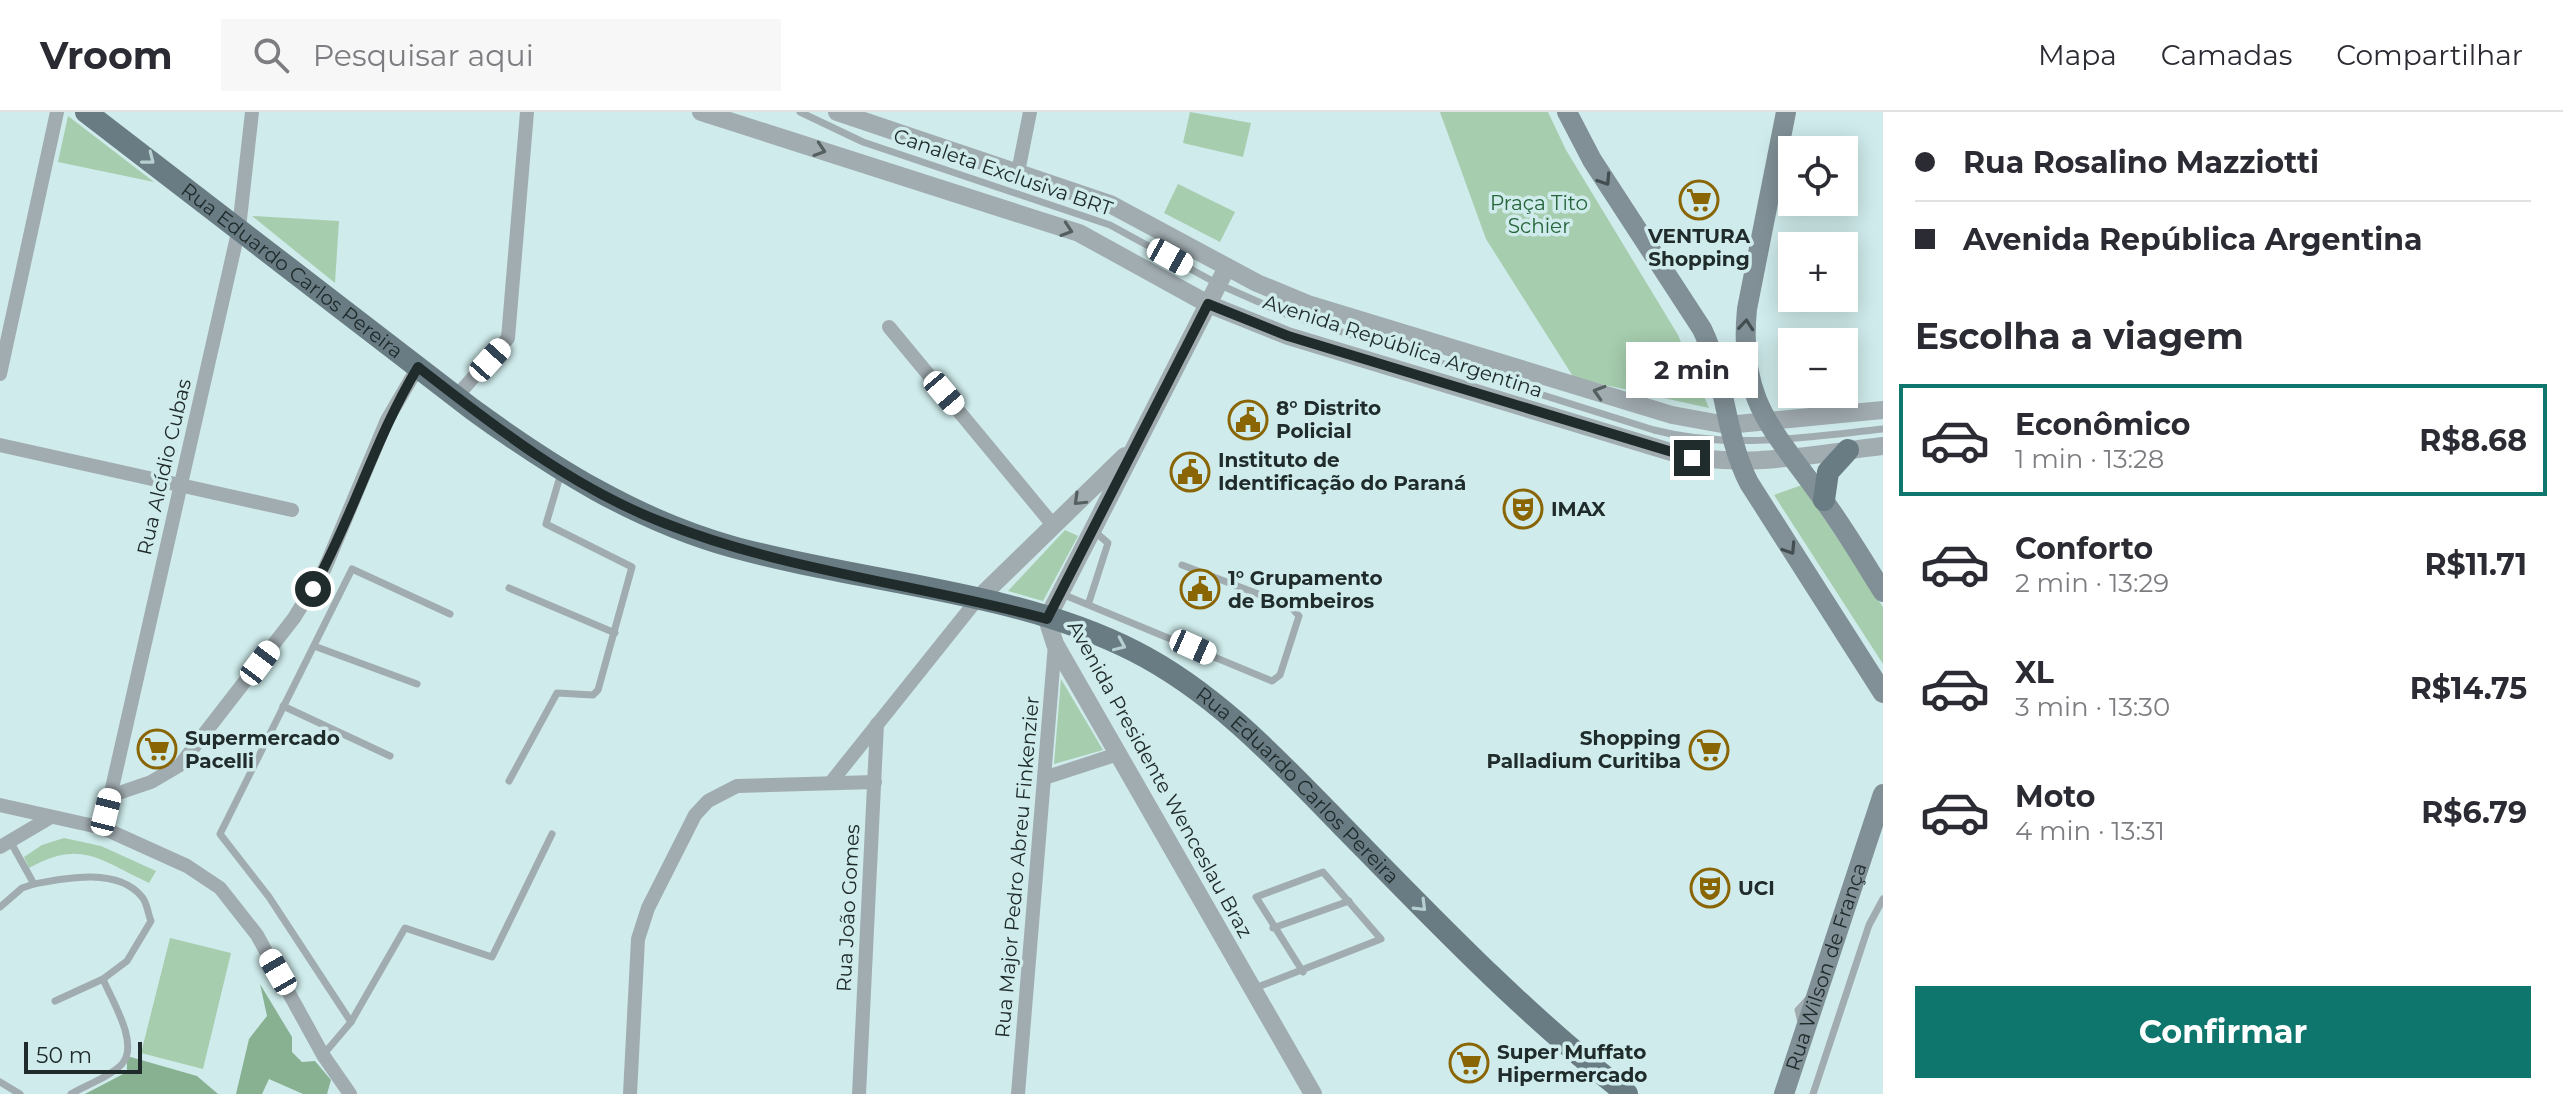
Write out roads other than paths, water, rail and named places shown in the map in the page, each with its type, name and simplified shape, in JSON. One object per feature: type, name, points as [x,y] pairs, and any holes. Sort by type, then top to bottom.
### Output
[{"type":"main road","name":"Rua Eduardo Carlos Pereira","points":[[86,112],[456,397],[562,471],[622,504],[700,537],[760,554],[1047,619],[1134,651],[1224,712],[1282,765],[1494,980],[1627,1094]]},
{"type":"main road","points":[[1567,112],[1592,160],[1702,329],[1714,358],[1739,464],[1883,693]]},
{"type":"main road","points":[[1786,112],[1745,337],[1750,381],[1766,423],[1824,500],[1883,592]]},
{"type":"main road","points":[[1824,500],[1828,472],[1848,450]]},
{"type":"main road","name":"Rua Wilson de França","points":[[1784,1094],[1883,794]]},
{"type":"street","points":[[0,374],[57,112]]},
{"type":"street","name":"Rua Alcídio Cubas","points":[[103,828],[239,228],[252,112]]},
{"type":"street","points":[[456,397],[508,338],[527,112]]},
{"type":"street","name":"Avenida República Argentina","points":[[701,112],[1079,233],[1208,304],[1288,336],[1674,453],[1710,462],[1739,464],[1785,448],[1848,450],[1883,446]]},
{"type":"street","name":"Avenida República Argentina","points":[[837,112],[1110,204],[1222,275],[1730,433],[1766,423],[1883,410]]},
{"type":"street","points":[[1018,172],[1030,112]]},
{"type":"street","name":"Avenida Presidente Wenceslau Braz","points":[[1222,275],[1047,619],[1055,644],[1313,1094]]},
{"type":"street","points":[[889,327],[1053,525]]},
{"type":"street","points":[[110,796],[151,782],[180,765],[294,618],[325,568],[387,420],[418,367]]},
{"type":"street","points":[[0,445],[292,510]]},
{"type":"street","points":[[832,781],[976,601],[1135,446]]},
{"type":"street","name":"Rua Major Pedro Abreu Finkenzier","points":[[1018,1094],[1055,644]]},
{"type":"street","name":"Rua João Gomes","points":[[859,1094],[877,724]]},
{"type":"street","points":[[1044,778],[1118,754]]},
{"type":"street","points":[[630,1094],[638,939],[648,908],[695,815],[714,796],[737,786],[875,782]]},
{"type":"street","points":[[0,805],[103,828],[187,866],[220,888],[257,935],[347,1093]]},
{"type":"street","points":[[5,844],[51,817]]},
{"type":"lane","name":"Canaleta Exclusiva BRT","points":[[800,112],[853,138],[1097,219],[1222,275]]},
{"type":"lane","points":[[1730,433],[1785,448],[1883,429]]},
{"type":"lane","points":[[509,781],[557,693],[593,695],[598,690],[632,567],[546,524],[562,471]]},
{"type":"lane","points":[[1089,602],[1108,543],[1093,530]]},
{"type":"lane","points":[[1060,593],[1089,602],[1272,681],[1280,675],[1299,616],[1290,606],[1182,565]]},
{"type":"lane","points":[[351,1022],[269,897],[220,834],[352,569],[450,614]]},
{"type":"lane","points":[[509,588],[615,633]]},
{"type":"lane","points":[[314,646],[417,684]]},
{"type":"lane","points":[[283,706],[390,756]]},
{"type":"lane","points":[[323,1055],[351,1022],[405,928],[492,957],[552,834]]},
{"type":"lane","points":[[5,844],[34,884]]},
{"type":"lane","points":[[1253,988],[1303,972],[1381,939],[1323,872],[1256,897],[1303,972]]},
{"type":"lane","points":[[0,907],[22,888],[73,877],[116,880],[143,897],[151,921],[127,961],[103,979],[55,1001]]},
{"type":"lane","points":[[1813,1094],[1869,925],[1883,899]]},
{"type":"lane","points":[[1273,928],[1349,901]]},
{"type":"lane","points":[[71,1094],[122,1064],[128,1051],[127,1038],[103,979]]},
{"type":"lane","points":[[0,1082],[20,1094]]},
{"type":"place","name":"VENTURA Shopping","points":[[1699,200]]},
{"type":"place","name":"8° Distrito Policial","points":[[1248,420]]},
{"type":"place","name":"Instituto de Identificação do Paraná","points":[[1190,472]]},
{"type":"place","name":"IMAX","points":[[1523,509]]},
{"type":"place","name":"1° Grupamento de Bombeiros","points":[[1200,589]]},
{"type":"place","name":"Supermercado Pacelli","points":[[157,749]]},
{"type":"place","name":"Shopping Palladium Curitiba","points":[[1709,750]]},
{"type":"place","name":"UCI","points":[[1710,888]]},
{"type":"place","name":"Super Muffato Hipermercado","points":[[1469,1063]]},
{"type":"park label","name":"Praça Tito Schier","points":[[1539,214]]}]
